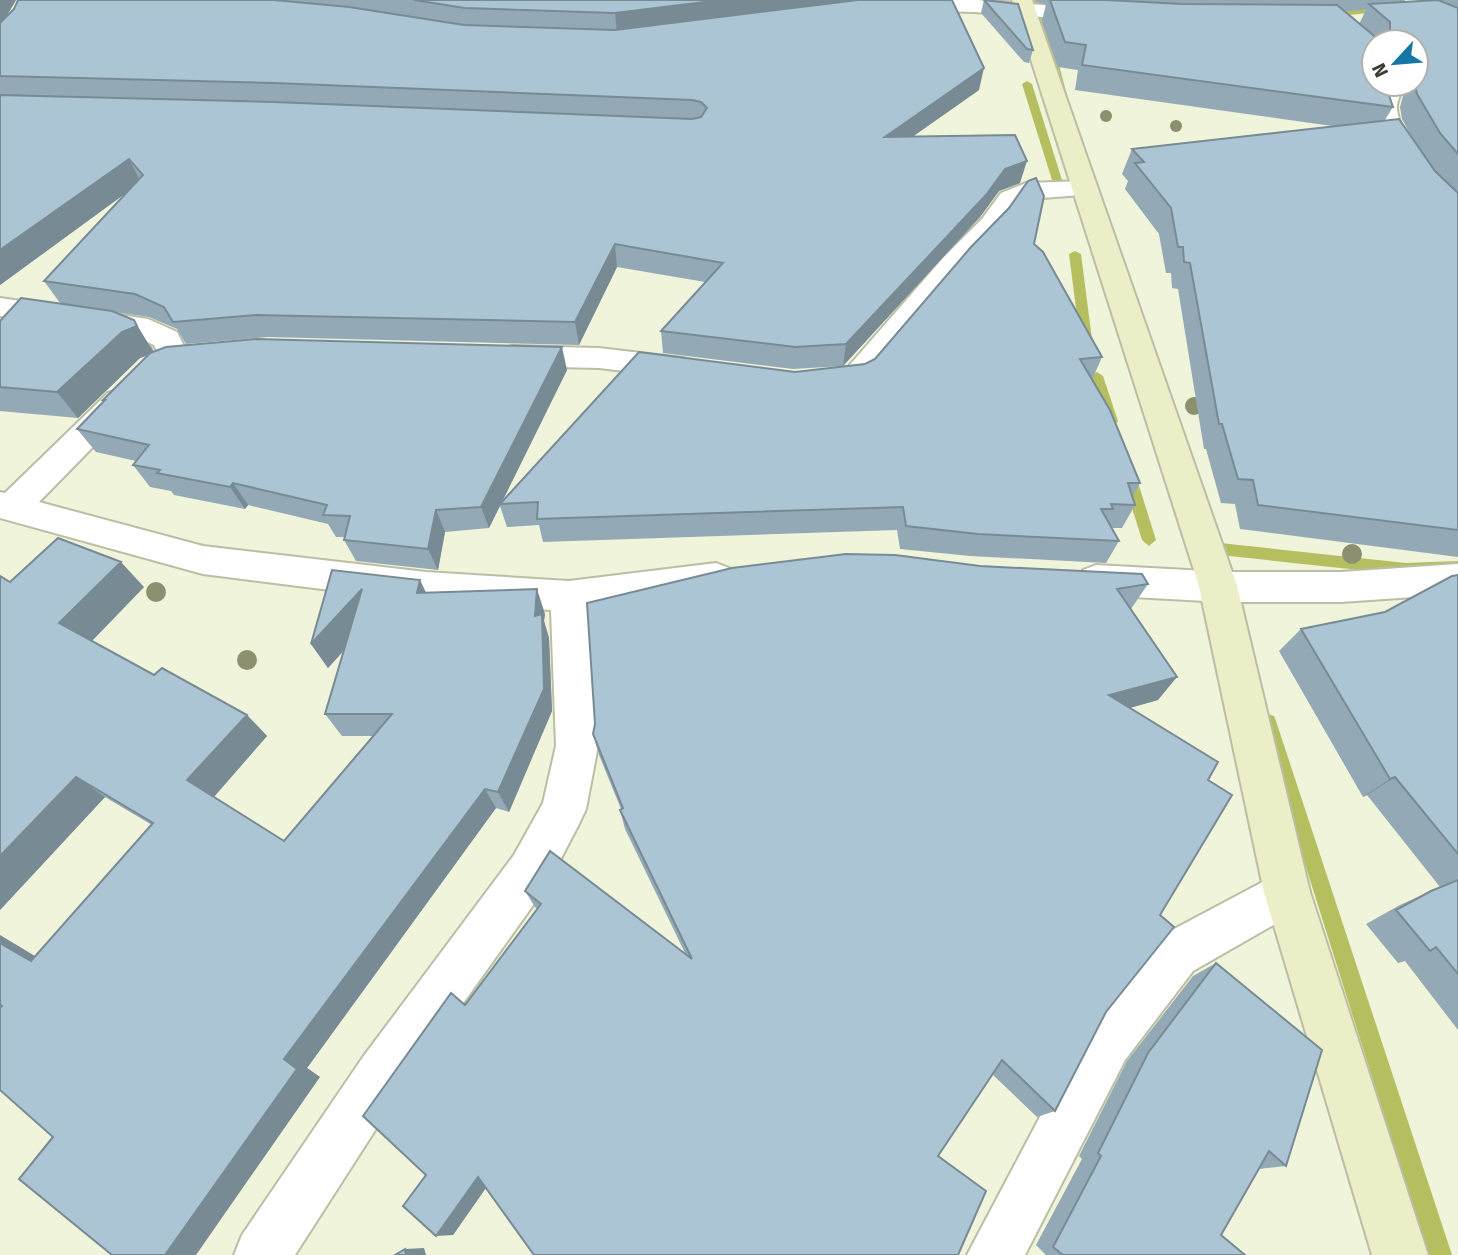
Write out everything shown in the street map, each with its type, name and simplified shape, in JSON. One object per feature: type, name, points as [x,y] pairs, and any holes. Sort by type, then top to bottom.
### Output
[{"type":"street","points":[[880,8],[1023,5],[1119,17]]},
{"type":"street","points":[[1023,5],[1218,586],[1287,892],[1400,1255]]},
{"type":"street","points":[[1388,98],[1385,109],[1398,143],[1428,191],[1458,220]]},
{"type":"street","points":[[793,383],[850,379],[859,374],[940,279],[985,232],[1010,198],[1026,191],[1085,189]]},
{"type":"street","points":[[0,307],[138,326],[166,339],[168,365],[6,507]]},
{"type":"street","points":[[489,355],[599,358],[717,372]]},
{"type":"street","points":[[6,507],[203,560],[426,587],[569,596],[746,574]]},
{"type":"street","points":[[1066,579],[1218,586],[1341,587],[1458,579]]},
{"type":"street","points":[[262,1255],[381,1075],[530,870],[564,809],[578,746],[569,596]]},
{"type":"street","points":[[995,1255],[1107,1042],[1176,954],[1287,892]]},
{"type":"building","points":[[18,0],[274,0],[349,7],[464,25],[615,30],[858,0],[952,0],[984,68],[885,137],[1015,135],[1027,161],[1005,169],[986,195],[846,344],[795,347],[661,331],[723,263],[615,244],[575,322],[256,315],[173,322],[164,307],[135,294],[44,281],[143,175],[129,159],[0,250],[0,95],[274,102],[692,119],[701,117],[707,108],[701,102],[692,100],[274,83],[0,76],[0,23],[14,9]]},
{"type":"building","points":[[414,0],[721,0],[615,13],[465,8]]},
{"type":"building","points":[[984,0],[1018,4],[1033,50],[1027,49]]},
{"type":"building","points":[[1050,0],[1337,5],[1365,28],[1360,28],[1360,98],[1390,98],[1393,107],[1082,65],[1086,45],[1065,42]]},
{"type":"building","points":[[1438,0],[1458,8],[1458,154],[1440,133],[1419,98],[1430,98],[1430,28],[1390,28],[1390,22],[1369,4]]},
{"type":"building","points":[[1399,119],[1435,171],[1458,193],[1458,530],[1258,505],[1253,480],[1238,479],[1222,424],[1219,424],[1190,263],[1184,262],[1183,247],[1178,247],[1171,208],[1135,163],[1144,162],[1132,149]]},
{"type":"building","points":[[1036,178],[1044,196],[1034,244],[1043,252],[1102,357],[1080,359],[1110,410],[1140,483],[1128,483],[1135,505],[1111,504],[1113,509],[1101,509],[1119,541],[978,534],[906,526],[903,507],[537,519],[538,502],[500,504],[639,352],[795,372],[865,364],[875,359],[971,247],[1009,208],[1028,181]]},
{"type":"building","points":[[21,298],[112,311],[134,320],[137,326],[122,332],[57,392],[0,387],[0,321]]},
{"type":"building","points":[[256,339],[562,347],[481,507],[436,510],[428,549],[344,540],[350,516],[323,515],[327,505],[233,483],[230,487],[157,473],[160,470],[133,465],[149,445],[77,429],[150,353],[166,347]]},
{"type":"building","points":[[58,538],[121,562],[59,623],[154,675],[162,668],[247,715],[187,780],[284,841],[392,714],[325,714],[362,589],[311,644],[332,570],[420,580],[417,593],[537,589],[535,616],[542,614],[544,689],[498,792],[485,789],[284,1059],[297,1069],[165,1255],[112,1255],[19,1179],[53,1137],[0,1090],[0,943],[31,961],[153,823],[76,777],[0,856],[0,576],[10,582]]},
{"type":"building","points":[[846,554],[895,555],[980,566],[1142,574],[1148,584],[1117,589],[1177,677],[1109,695],[1218,762],[1208,780],[1232,795],[1160,915],[1174,927],[1106,1012],[1055,1111],[1002,1060],[938,1156],[986,1191],[958,1255],[534,1255],[478,1177],[436,1236],[403,1206],[426,1175],[363,1116],[451,993],[465,1005],[541,904],[525,891],[550,851],[692,959],[620,810],[623,808],[593,734],[595,724],[587,603],[732,568]]},
{"type":"building","points":[[1458,575],[1458,854],[1395,777],[1390,779],[1301,629],[1385,612]]},
{"type":"building","points":[[1458,880],[1458,974],[1436,947],[1430,951],[1396,910]]},
{"type":"building","points":[[1216,963],[1322,1050],[1286,1166],[1269,1151],[1221,1235],[1245,1255],[1063,1255],[1053,1247],[1101,1156],[1098,1153],[1148,1053]]},
{"type":"building","points":[[405,1249],[406,1255],[395,1255]]},
{"type":"waterway","points":[[1038,0],[1066,101]]},
{"type":"waterway","points":[[1326,14],[1388,9]]},
{"type":"waterway","points":[[1027,84],[1057,180]]},
{"type":"waterway","points":[[1067,225],[1069,231]]},
{"type":"waterway","points":[[1075,254],[1087,347]]},
{"type":"waterway","points":[[1097,376],[1111,421]]},
{"type":"waterway","points":[[1129,476],[1149,540]]},
{"type":"waterway","points":[[1220,549],[1406,569],[1458,567]]},
{"type":"waterway","points":[[1268,721],[1440,1255]]}]
